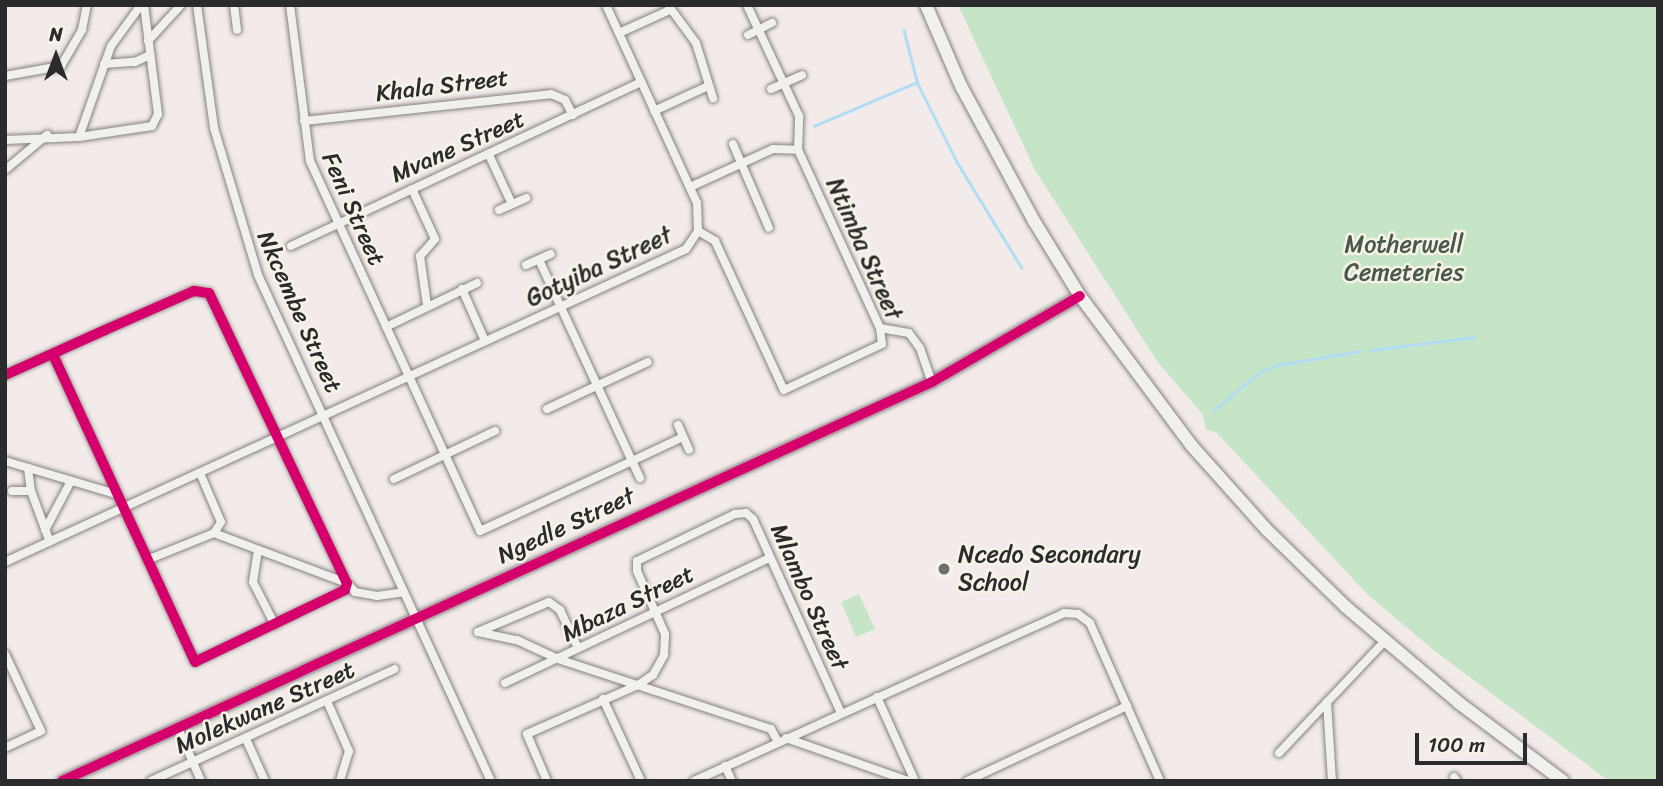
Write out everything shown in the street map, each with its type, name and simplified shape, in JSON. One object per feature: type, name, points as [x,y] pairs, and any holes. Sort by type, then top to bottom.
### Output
[{"type":"main road","points":[[926,5],[985,134],[1080,296],[1166,414],[1234,494],[1320,583],[1385,641],[1563,781]]},
{"type":"street","points":[[5,76],[61,66],[82,30],[87,5]]},
{"type":"street","points":[[5,140],[47,135],[79,137],[155,123],[158,114],[143,5]]},
{"type":"street","points":[[79,137],[111,46],[143,5]]},
{"type":"street","points":[[148,41],[181,5]]},
{"type":"street","name":"Nkcembe Street","points":[[197,5],[212,119],[240,223],[258,275],[491,781]]},
{"type":"street","points":[[234,5],[237,30]]},
{"type":"street","name":"Feni Street","points":[[290,5],[310,162],[480,531],[632,461]]},
{"type":"street","name":"Gotyiba Street","points":[[5,562],[676,255],[698,231],[700,212],[606,5]]},
{"type":"street","points":[[690,187],[778,147],[799,150],[801,121],[747,5]]},
{"type":"street","points":[[618,33],[669,8],[699,50],[706,87],[713,98]]},
{"type":"street","points":[[748,35],[772,23]]},
{"type":"street","points":[[104,64],[135,62],[150,55]]},
{"type":"street","points":[[771,89],[802,75]]},
{"type":"street","name":"Mvane Street","points":[[291,246],[641,82]]},
{"type":"street","points":[[654,111],[706,87]]},
{"type":"street","name":"Khala Street","points":[[304,121],[542,94],[559,96],[573,116]]},
{"type":"street","points":[[5,170],[47,135]]},
{"type":"street","points":[[733,144],[769,228]]},
{"type":"street","name":"Ntimba Street","points":[[698,231],[715,241],[784,390],[880,347],[880,328],[799,150]]},
{"type":"street","points":[[489,155],[513,204]]},
{"type":"street","points":[[412,189],[435,239],[420,256],[428,305]]},
{"type":"street","points":[[499,210],[526,198]]},
{"type":"street","points":[[526,265],[551,254]]},
{"type":"street","points":[[539,260],[639,478]]},
{"type":"street","points":[[386,327],[477,284]]},
{"type":"street","points":[[462,289],[485,341]]},
{"type":"street","points":[[5,375],[194,291],[205,291],[212,297],[347,583]]},
{"type":"street","name":"Ngedle Street","points":[[62,781],[932,382],[1080,296]]},
{"type":"street","points":[[880,328],[909,333],[920,348],[932,382]]},
{"type":"street","points":[[53,354],[195,662],[336,596],[347,583]]},
{"type":"street","points":[[547,409],[648,362]]},
{"type":"street","points":[[678,425],[689,450]]},
{"type":"street","points":[[394,479],[495,431]]},
{"type":"street","points":[[632,461],[683,437]]},
{"type":"street","points":[[5,461],[116,494]]},
{"type":"street","points":[[28,468],[31,491],[50,541]]},
{"type":"street","points":[[147,560],[214,533],[221,522],[200,473]]},
{"type":"street","points":[[45,530],[71,481]]},
{"type":"street","points":[[12,491],[31,491]]},
{"type":"street","name":"Mlambo Street","points":[[547,781],[527,734],[638,685],[653,675],[664,655],[665,634],[637,571],[640,557],[741,512],[753,520],[768,558],[841,713]]},
{"type":"street","points":[[214,533],[347,583],[367,595],[404,592]]},
{"type":"street","points":[[258,550],[253,582],[275,625]]},
{"type":"street","name":"Mbaza Street","points":[[505,683],[768,558]]},
{"type":"street","points":[[578,648],[560,610],[549,602],[478,632],[517,640],[558,659],[771,729],[782,740],[908,781]]},
{"type":"street","points":[[694,781],[1055,615],[1071,613],[1090,623],[1160,781]]},
{"type":"street","points":[[1279,753],[1385,641]]},
{"type":"street","points":[[5,654],[41,731],[5,748]]},
{"type":"street","name":"Molekwane Street","points":[[151,781],[395,669]]},
{"type":"street","points":[[877,697],[915,781]]},
{"type":"street","points":[[603,699],[641,781]]},
{"type":"street","points":[[327,701],[349,751],[340,781]]},
{"type":"street","points":[[1328,702],[1332,781]]},
{"type":"street","points":[[967,781],[1127,706]]},
{"type":"street","points":[[178,728],[201,781]]},
{"type":"street","points":[[246,738],[265,781]]},
{"type":"street","points":[[725,766],[732,781]]},
{"type":"green space","name":"Motherwell Cemeteries","points":[[958,5],[1658,5],[1658,781],[1609,781],[1436,652],[1368,595],[1216,432],[1206,430],[1203,415],[1157,361],[1035,170]]},
{"type":"green space","points":[[859,594],[875,629],[856,637],[841,602]]},
{"type":"waterway","points":[[904,30],[917,81]]},
{"type":"waterway","points":[[814,126],[917,82],[957,162],[1022,268]]},
{"type":"waterway","points":[[1371,350],[1474,337]]},
{"type":"waterway","points":[[1213,411],[1260,372],[1277,365],[1360,351]]},
{"type":"cycle path","points":[[5,375],[194,291],[209,293],[347,583],[345,590],[195,662],[53,354]]},
{"type":"cycle path","points":[[62,781],[932,382],[1080,296]]},
{"type":"place","name":"Ncedo Secondary School","points":[[944,569]]}]
